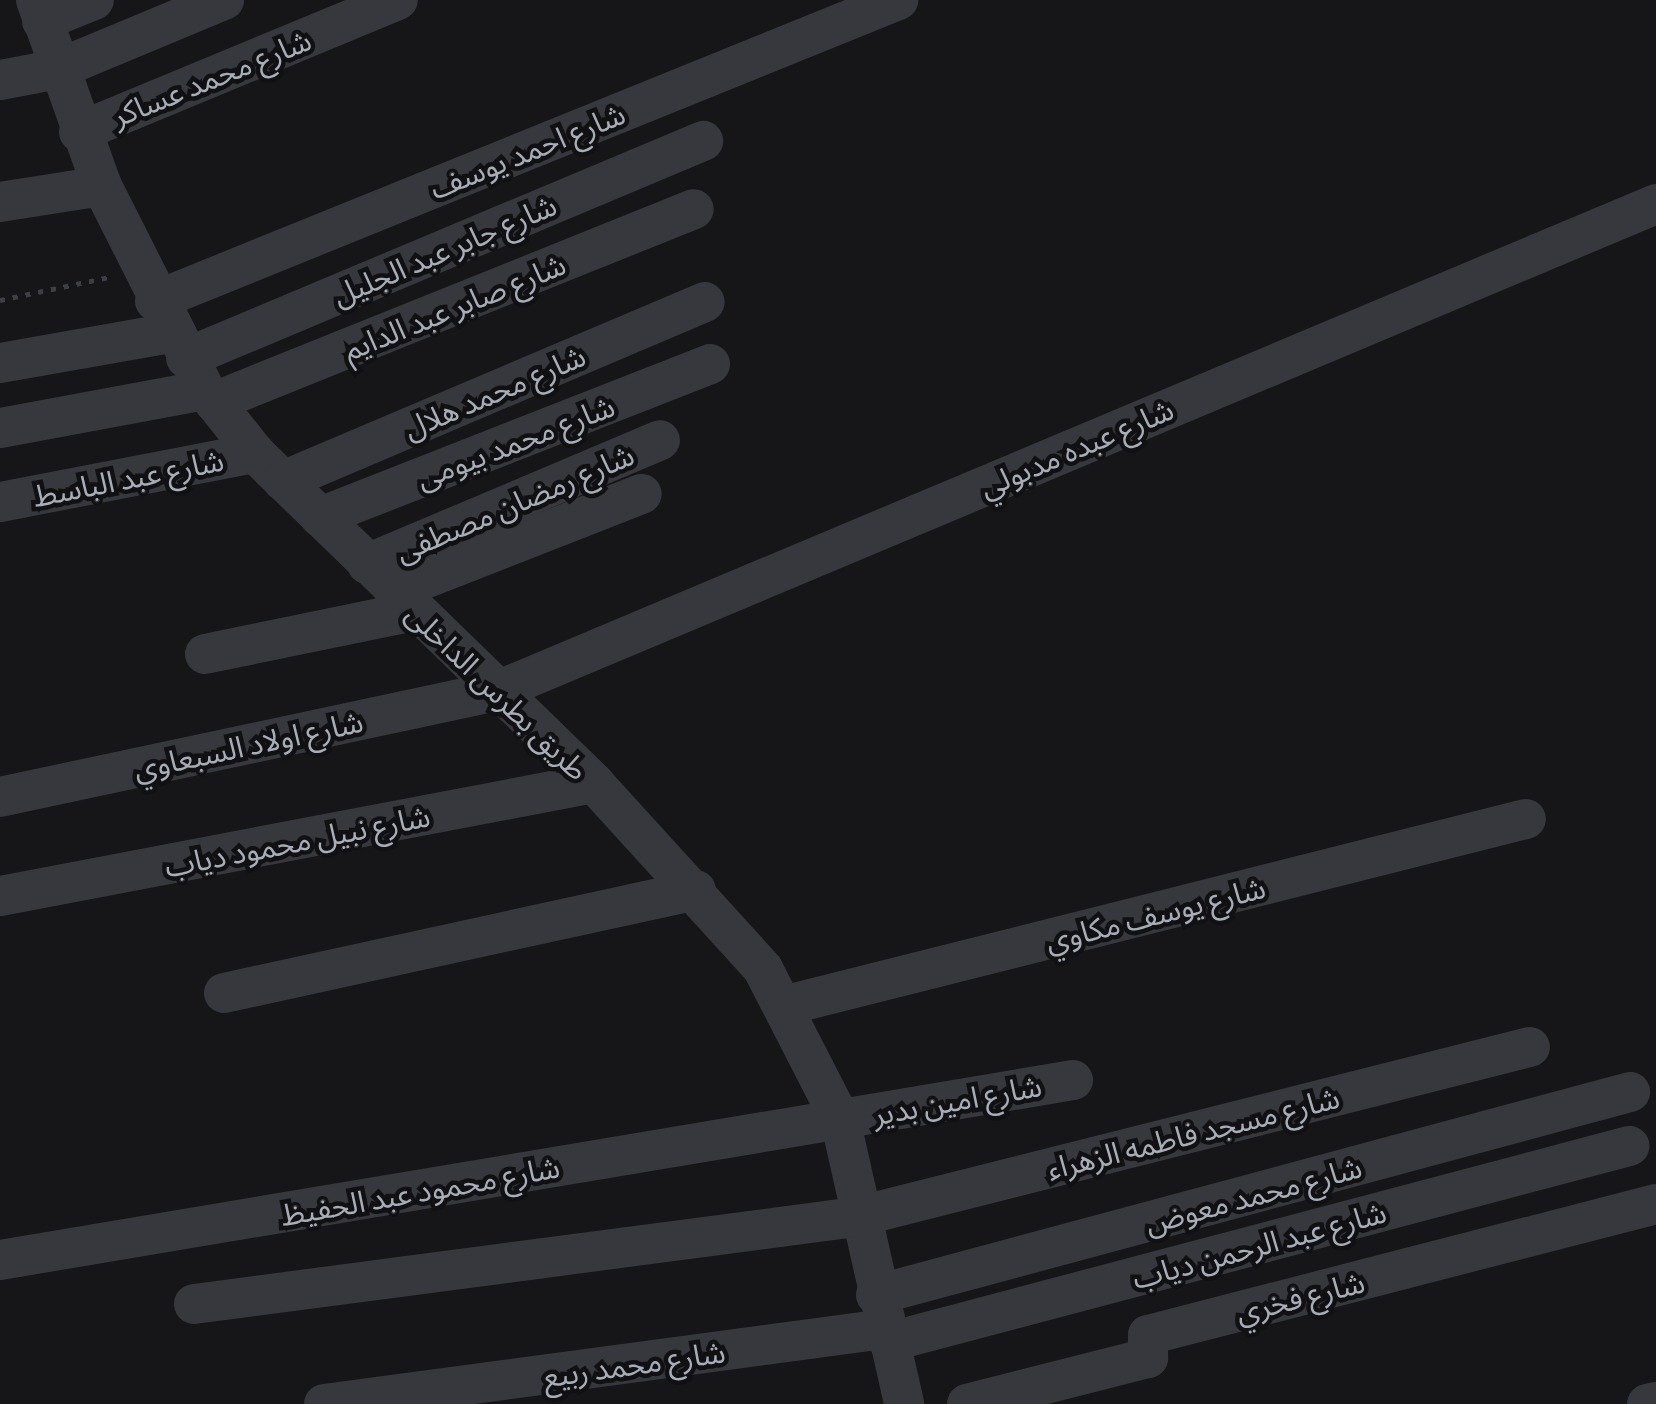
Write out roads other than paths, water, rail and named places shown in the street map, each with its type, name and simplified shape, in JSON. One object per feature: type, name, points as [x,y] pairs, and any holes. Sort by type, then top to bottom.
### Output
[{"type":"street","points":[[39,10],[94,0]]},
{"type":"street","points":[[0,80],[58,69],[224,0]]},
{"type":"street","name":"شارع محمد عساكر","points":[[79,132],[398,0]]},
{"type":"street","name":"شارع احمد يوسف","points":[[179,342],[898,0]]},
{"type":"street","name":"طريق بطرس الداخلى","points":[[39,10],[79,132],[179,342],[269,467],[594,783],[696,890],[784,1006],[840,1119],[856,1217],[904,1404]]},
{"type":"street","name":"شارع جابر عبد الجليل","points":[[179,342],[702,141]]},
{"type":"street","points":[[0,202],[102,186]]},
{"type":"street","name":"شارع عبده مدبولي","points":[[497,691],[1656,204]]},
{"type":"street","name":"شارع صابر عبد الدايم","points":[[179,342],[694,210]]},
{"type":"street","name":"شارع محمد هلال","points":[[269,467],[704,302]]},
{"type":"street","points":[[0,363],[179,342]]},
{"type":"street","points":[[0,428],[179,342]]},
{"type":"street","name":"شارع محمد بيومى","points":[[320,517],[710,364]]},
{"type":"street","name":"شارع رمضان مصطفى","points":[[392,589],[660,440]]},
{"type":"street","name":"شارع عبد الباسط","points":[[0,502],[269,467]]},
{"type":"street","points":[[206,654],[392,589],[642,494]]},
{"type":"street","name":"شارع اولاد السبعاوي","points":[[0,796],[497,691]]},
{"type":"street","name":"شارع نبيل محمود دياب","points":[[0,896],[594,783]]},
{"type":"street","name":"شارع يوسف مكاوي","points":[[784,1006],[1526,819]]},
{"type":"street","points":[[224,993],[696,890]]},
{"type":"street","name":"شارع مسجد فاطمه الزهراء","points":[[194,1304],[856,1217],[1530,1047]]},
{"type":"street","name":"شارع امين بدير","points":[[840,1119],[1073,1080]]},
{"type":"street","name":"شارع محمد معوض","points":[[883,1322],[1630,1092]]},
{"type":"street","name":"شارع محمود عبد الحفيظ","points":[[0,1260],[840,1119]]},
{"type":"street","name":"شارع عبد الرحمن دياب","points":[[883,1322],[1629,1146]]},
{"type":"street","name":"شارع فخري","points":[[967,1404],[1148,1358],[1148,1336],[1656,1204]]},
{"type":"street","name":"شارع محمد ربيع","points":[[324,1404],[883,1322]]},
{"type":"street","points":[[1648,1404],[1656,1402]]}]
